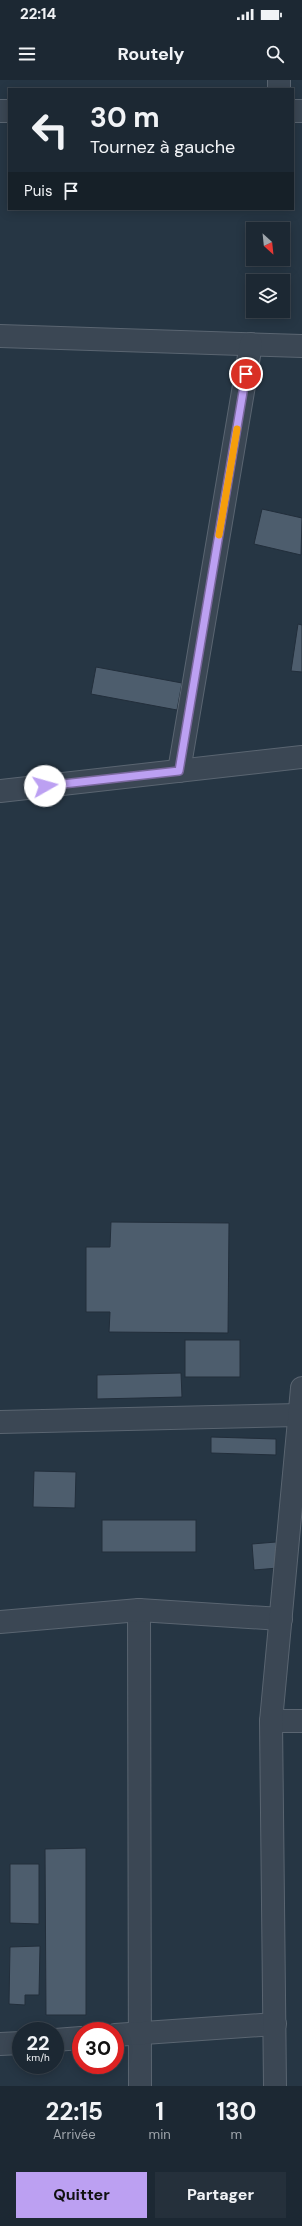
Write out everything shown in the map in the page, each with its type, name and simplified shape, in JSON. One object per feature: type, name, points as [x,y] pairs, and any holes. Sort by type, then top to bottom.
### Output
[{"type":"street","points":[[0,336],[302,346]]},
{"type":"street","points":[[179,771],[251,344]]},
{"type":"street","points":[[0,792],[302,758]]},
{"type":"street","points":[[275,2086],[271,1722],[298,1415],[302,1388]]},
{"type":"street","points":[[0,1422],[298,1415]]},
{"type":"street","points":[[0,1622],[139,1610],[281,1619]]},
{"type":"street","points":[[139,1610],[140,2086]]},
{"type":"street","points":[[271,1722],[302,1721]]},
{"type":"street","points":[[124,2034],[275,2024]]},
{"type":"street","points":[[0,2044],[12,2043]]},
{"type":"building","points":[[262,509],[302,518],[301,555],[254,544]]},
{"type":"building","points":[[298,624],[302,625],[302,672],[291,671]]},
{"type":"building","points":[[96,667],[182,683],[177,710],[91,694]]},
{"type":"building","points":[[111,1222],[229,1223],[228,1333],[109,1332],[110,1312],[86,1312],[86,1247],[110,1247]]},
{"type":"building","points":[[185,1340],[240,1340],[240,1377],[185,1377]]},
{"type":"building","points":[[181,1373],[182,1397],[97,1399],[97,1375]]},
{"type":"building","points":[[211,1437],[276,1439],[276,1455],[211,1453]]},
{"type":"building","points":[[34,1471],[76,1472],[75,1508],[33,1507]]},
{"type":"building","points":[[102,1520],[196,1520],[196,1552],[102,1552]]},
{"type":"building","points":[[276,1542],[278,1568],[254,1570],[252,1544]]},
{"type":"building","points":[[86,1848],[86,2015],[46,2015],[45,1849]]},
{"type":"building","points":[[10,1864],[39,1864],[39,1924],[10,1923]]},
{"type":"building","points":[[40,1946],[39,1995],[25,1995],[25,2005],[9,2004],[10,1947]]},
{"type":"slow traffic","points":[[219,535],[237,429]]},
{"type":"route","points":[[45,786],[179,771],[246,374]]}]
